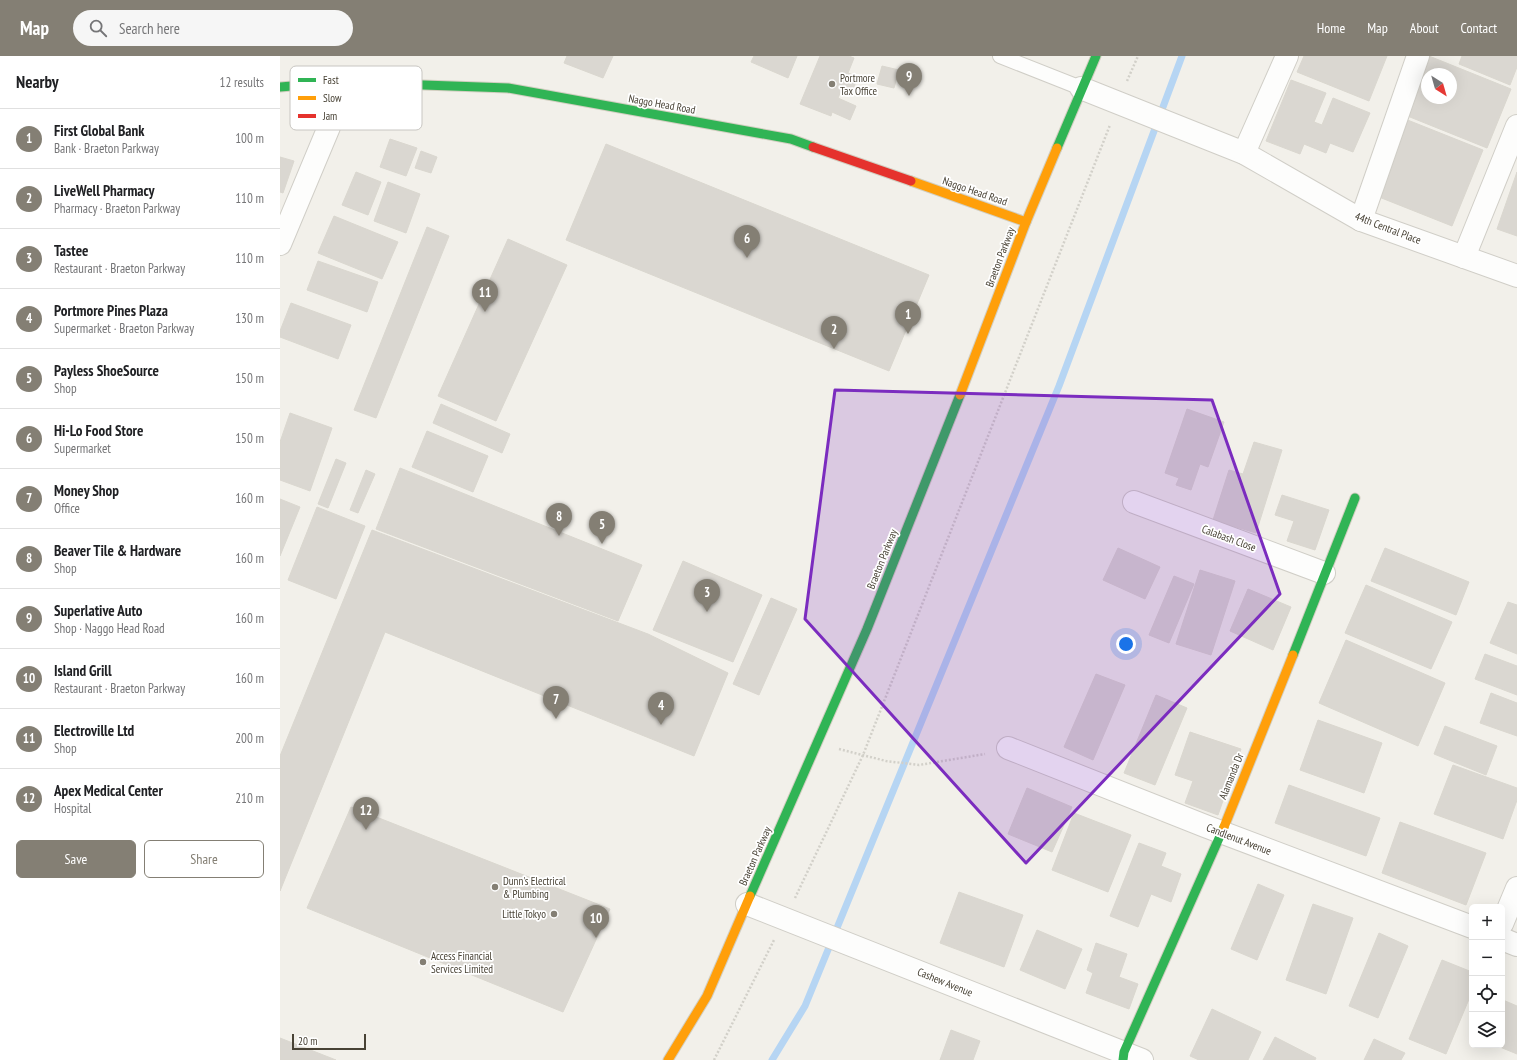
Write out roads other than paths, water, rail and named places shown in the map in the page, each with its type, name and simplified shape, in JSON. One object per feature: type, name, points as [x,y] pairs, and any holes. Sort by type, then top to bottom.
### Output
[{"type":"main road","name":"Braeton Parkway","points":[[668,1060],[707,996],[867,629],[916,509],[1026,222],[1081,88],[1096,56]]},
{"type":"main road","name":"Naggo Head Road","points":[[422,85],[508,88],[791,139],[1026,222]]},
{"type":"main road","name":"Naggo Head Road","points":[[280,87],[290,86]]},
{"type":"main road","name":"Alamanda Dr","points":[[1130,1057],[1222,832],[1355,498]]},
{"type":"street","points":[[1235,149],[1287,56]]},
{"type":"street","points":[[1361,220],[1418,56]]},
{"type":"street","name":"44th Central Place","points":[[1081,88],[1235,149],[1361,220],[1517,276]]},
{"type":"street","points":[[1464,257],[1517,126]]},
{"type":"street","points":[[280,244],[328,130]]},
{"type":"street","name":"Calabash Close","points":[[1134,502],[1324,573]]},
{"type":"street","name":"Candlenut Avenue","points":[[1008,748],[1222,832],[1469,926]]},
{"type":"street","points":[[1505,917],[1517,888]]},
{"type":"street","name":"Cashew Avenue","points":[[747,904],[1130,1057]]},
{"type":"street","points":[[1504,940],[1517,945]]},
{"type":"lane","points":[[1000,56],[1081,88]]},
{"type":"waterway","points":[[772,1060],[805,1006],[1059,386],[1182,56]]},
{"type":"place","name":"Portmore Tax Office","points":[[832,84]]},
{"type":"place","name":"Superlative Auto","points":[[909,96]]},
{"type":"place","name":"Hi-Lo Food Store","points":[[747,258]]},
{"type":"place","name":"Electroville Ltd","points":[[485,312]]},
{"type":"place","name":"First Global Bank","points":[[908,334]]},
{"type":"place","name":"LiveWell Pharmacy","points":[[834,349]]},
{"type":"place","name":"Beaver Tile & Hardware","points":[[559,536]]},
{"type":"place","name":"Payless ShoeSource","points":[[602,544]]},
{"type":"place","name":"Tastee","points":[[707,612]]},
{"type":"place","name":"Money Shop","points":[[556,719]]},
{"type":"place","name":"Portmore Pines Plaza","points":[[661,725]]},
{"type":"place","name":"Apex Medical Center","points":[[366,830]]},
{"type":"place","name":"Dunn's Electrical & Plumbing","points":[[495,887]]},
{"type":"place","name":"Little Tokyo","points":[[554,914]]},
{"type":"place","name":"Island Grill","points":[[596,938]]},
{"type":"place","name":"Access Financial Services Limited","points":[[423,962]]}]
